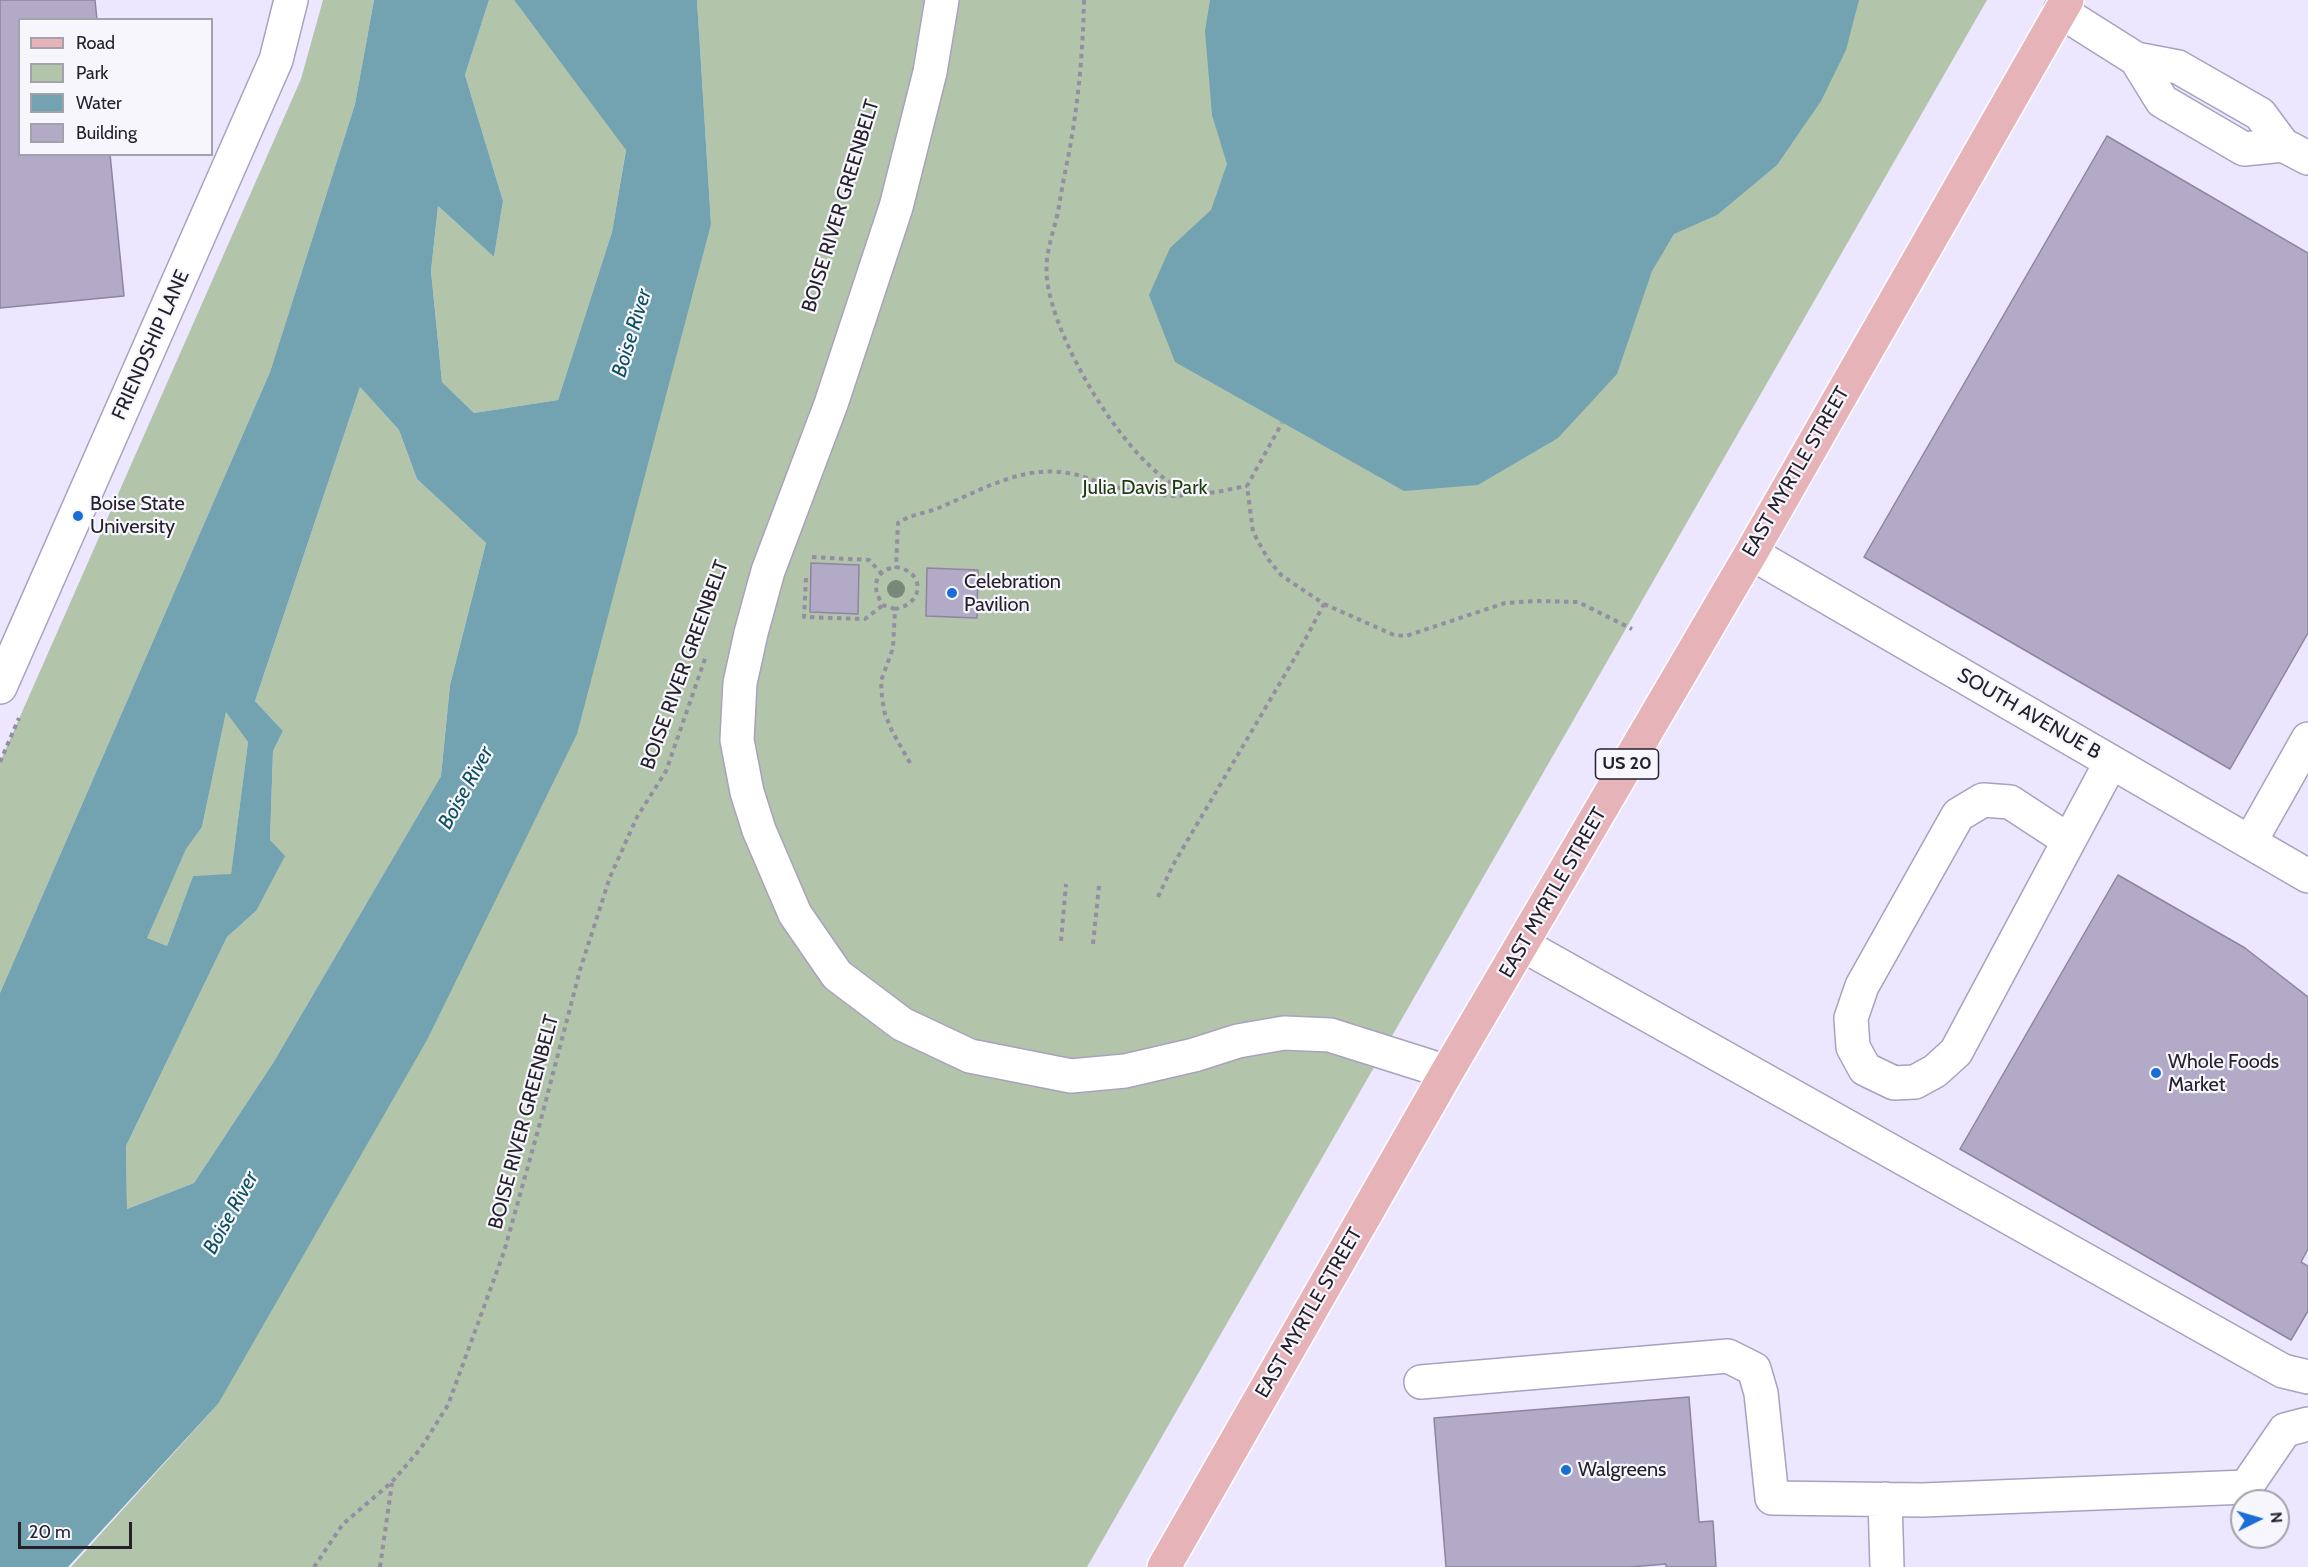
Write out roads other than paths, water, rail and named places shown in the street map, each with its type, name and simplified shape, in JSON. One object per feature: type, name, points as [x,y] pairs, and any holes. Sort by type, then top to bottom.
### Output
[{"type":"main road","name":"EAST MYRTLE STREET","points":[[1164,1567],[1447,1072],[1751,553],[2063,5]]},
{"type":"main road","points":[[1138,1567],[1193,1516]]},
{"type":"street","name":"FRIENDSHIP LANE","points":[[0,687],[276,60],[291,0]]},
{"type":"street","points":[[942,0],[930,72],[896,207],[831,404],[768,571],[740,683],[737,740],[747,792],[759,830],[795,914],[837,975],[902,1024],[970,1056],[1071,1076],[1125,1071],[1194,1055],[1238,1041],[1284,1033],[1330,1035],[1447,1072]]},
{"type":"street","points":[[2063,5],[2136,59],[2178,67],[2260,114],[2296,152]]},
{"type":"street","name":"SOUTH AVENUE B","points":[[1751,553],[2308,876]]},
{"type":"street","points":[[2250,842],[2306,747]]},
{"type":"street","points":[[2068,840],[2010,802],[1983,800],[1958,815],[1862,986],[1851,1018],[1853,1047],[1864,1069],[1894,1083],[1916,1082],[1935,1071],[1956,1052],[2111,762]]},
{"type":"street","points":[[1523,945],[2283,1371],[2303,1376]]},
{"type":"street","points":[[1421,1382],[1728,1356],[1754,1369],[1761,1393],[1772,1498],[1885,1499],[2246,1487],[2285,1430],[2308,1424]]},
{"type":"street","points":[[1885,1499],[1887,1567]]},
{"type":"water","name":"Boise River","points":[[374,0],[489,0],[465,75],[503,201],[494,257],[438,206],[431,271],[442,382],[474,413],[558,400],[612,232],[626,150],[514,0],[697,0],[711,224],[577,734],[427,1040],[218,1404],[68,1567],[0,1567],[0,993],[270,372],[355,104]],"holes":[[[360,387],[399,430],[417,479],[486,543],[450,685],[441,776],[273,1063],[194,1183],[127,1209],[126,1146],[227,937],[256,911],[285,856],[270,840],[273,751],[283,731],[255,701]],[[226,712],[248,742],[231,874],[193,876],[167,946],[147,938],[186,849],[202,827]]]},
{"type":"water","points":[[1210,0],[1859,0],[1846,50],[1821,101],[1777,165],[1717,215],[1674,234],[1652,271],[1617,374],[1558,438],[1478,485],[1404,491],[1175,362],[1149,295],[1170,248],[1211,210],[1227,164],[1212,115],[1205,31]]},
{"type":"place","name":"Boise State University","points":[[78,516]]},
{"type":"place","name":"Celebration Pavilion","points":[[952,593]]},
{"type":"place","name":"Whole Foods Market","points":[[2156,1073]]},
{"type":"place","name":"Walgreens","points":[[1566,1470]]},
{"type":"park label","name":"Julia Davis Park","points":[[1145,488]]}]
